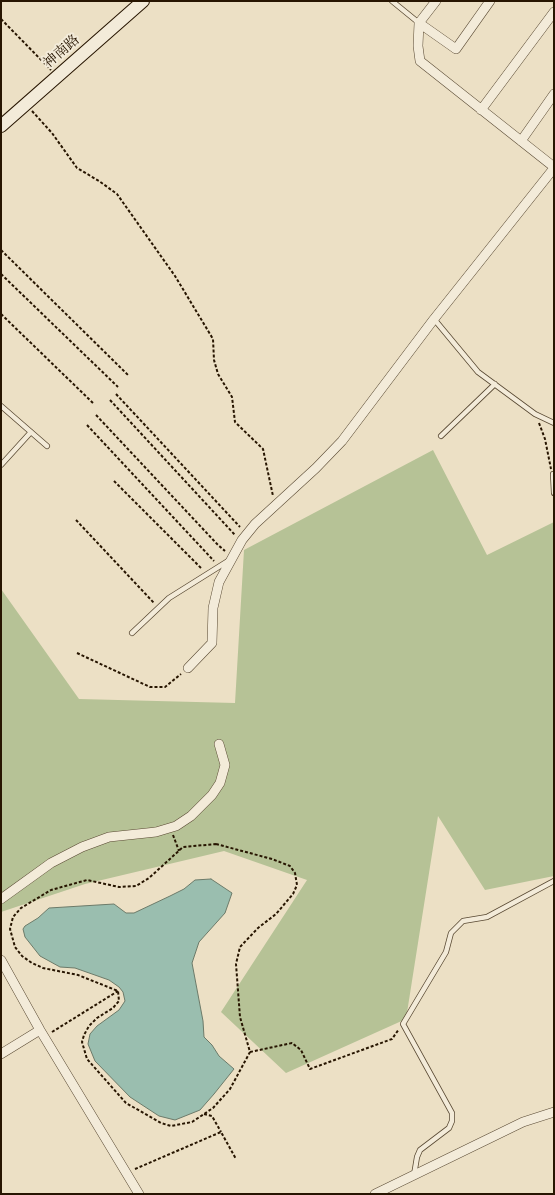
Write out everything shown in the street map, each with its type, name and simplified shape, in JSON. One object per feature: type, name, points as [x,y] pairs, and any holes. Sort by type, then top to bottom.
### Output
[{"type":"street","name":"神南路","points":[[1,126],[143,1]]},
{"type":"street","points":[[188,668],[212,643],[213,608],[219,582],[242,540],[255,524],[316,468],[342,441],[434,320],[554,168],[420,61],[418,46],[419,23],[436,1]]},
{"type":"street","points":[[419,23],[456,49],[490,1]]},
{"type":"street","points":[[481,110],[553,15]]},
{"type":"street","points":[[520,141],[554,94]]},
{"type":"street","points":[[1,899],[50,863],[82,847],[108,837],[156,832],[171,828],[191,816],[212,795],[220,782],[225,765],[219,744]]},
{"type":"street","points":[[1,960],[42,1034],[139,1194]]},
{"type":"street","points":[[1,1054],[42,1034]]},
{"type":"street","points":[[375,1194],[523,1122],[554,1112]]},
{"type":"lane","points":[[392,1],[419,23]]},
{"type":"lane","points":[[434,320],[478,372],[535,414],[554,424]]},
{"type":"lane","points":[[441,436],[495,384]]},
{"type":"lane","points":[[1,406],[47,446]]},
{"type":"lane","points":[[1,465],[31,432]]},
{"type":"lane","points":[[553,474],[554,493]]},
{"type":"lane","points":[[132,633],[169,598],[219,567],[232,556]]},
{"type":"lane","points":[[414,1175],[417,1157],[420,1150],[449,1128],[452,1121],[452,1113],[404,1024],[446,952],[451,933],[463,921],[487,917],[554,881]]},
{"type":"path","points":[[1,19],[58,76]]},
{"type":"path","points":[[26,104],[52,133],[77,168],[117,194],[175,276],[213,339],[214,360],[218,374],[232,396],[235,422],[262,449],[275,505]]},
{"type":"path","points":[[1,250],[128,375]]},
{"type":"path","points":[[1,274],[118,387]]},
{"type":"path","points":[[1,314],[94,404]]},
{"type":"path","points":[[116,394],[241,528],[248,533]]},
{"type":"path","points":[[110,400],[234,534],[242,540]]},
{"type":"path","points":[[535,414],[545,439],[553,474]]},
{"type":"path","points":[[96,415],[218,545],[232,556]]},
{"type":"path","points":[[87,425],[219,567]]},
{"type":"path","points":[[114,480],[207,575]]},
{"type":"path","points":[[76,520],[159,608]]},
{"type":"path","points":[[77,654],[150,687],[165,687],[188,668]]},
{"type":"path","points":[[171,828],[179,851]]},
{"type":"path","points":[[216,844],[290,866],[296,873],[297,885],[293,894],[276,914],[258,928],[240,947],[236,964],[240,1017],[250,1052],[230,1089],[213,1108],[192,1122],[171,1126],[161,1123],[126,1103],[87,1059],[82,1042],[84,1035],[89,1026],[97,1018],[113,1008],[119,1001],[118,991],[78,975],[43,968],[22,956],[15,947],[10,929],[13,916],[21,908],[51,890],[87,880],[119,887],[136,886],[149,878],[184,847],[216,844]]},
{"type":"path","points":[[42,1034],[118,991]]},
{"type":"path","points":[[250,1052],[292,1043],[300,1050],[310,1069],[392,1039],[404,1024]]},
{"type":"path","points":[[204,1114],[212,1116],[236,1159]]},
{"type":"path","points":[[126,1173],[221,1132]]},
{"type":"shaded area","points":[[433,450],[487,555],[554,522],[554,876],[485,890],[438,816],[406,1019],[286,1073],[221,1012],[307,880],[224,851],[85,884],[1,912],[1,589],[79,699],[235,703],[244,550]]},
{"type":"shaded area","points":[[211,879],[232,893],[225,913],[199,942],[192,963],[203,1021],[204,1037],[212,1045],[219,1056],[234,1069],[200,1110],[175,1120],[159,1116],[130,1097],[95,1061],[88,1044],[90,1034],[97,1026],[119,1010],[125,1001],[123,992],[109,980],[75,968],[60,967],[40,956],[25,937],[23,929],[49,908],[114,904],[126,913],[134,913],[184,889],[195,880]]}]
